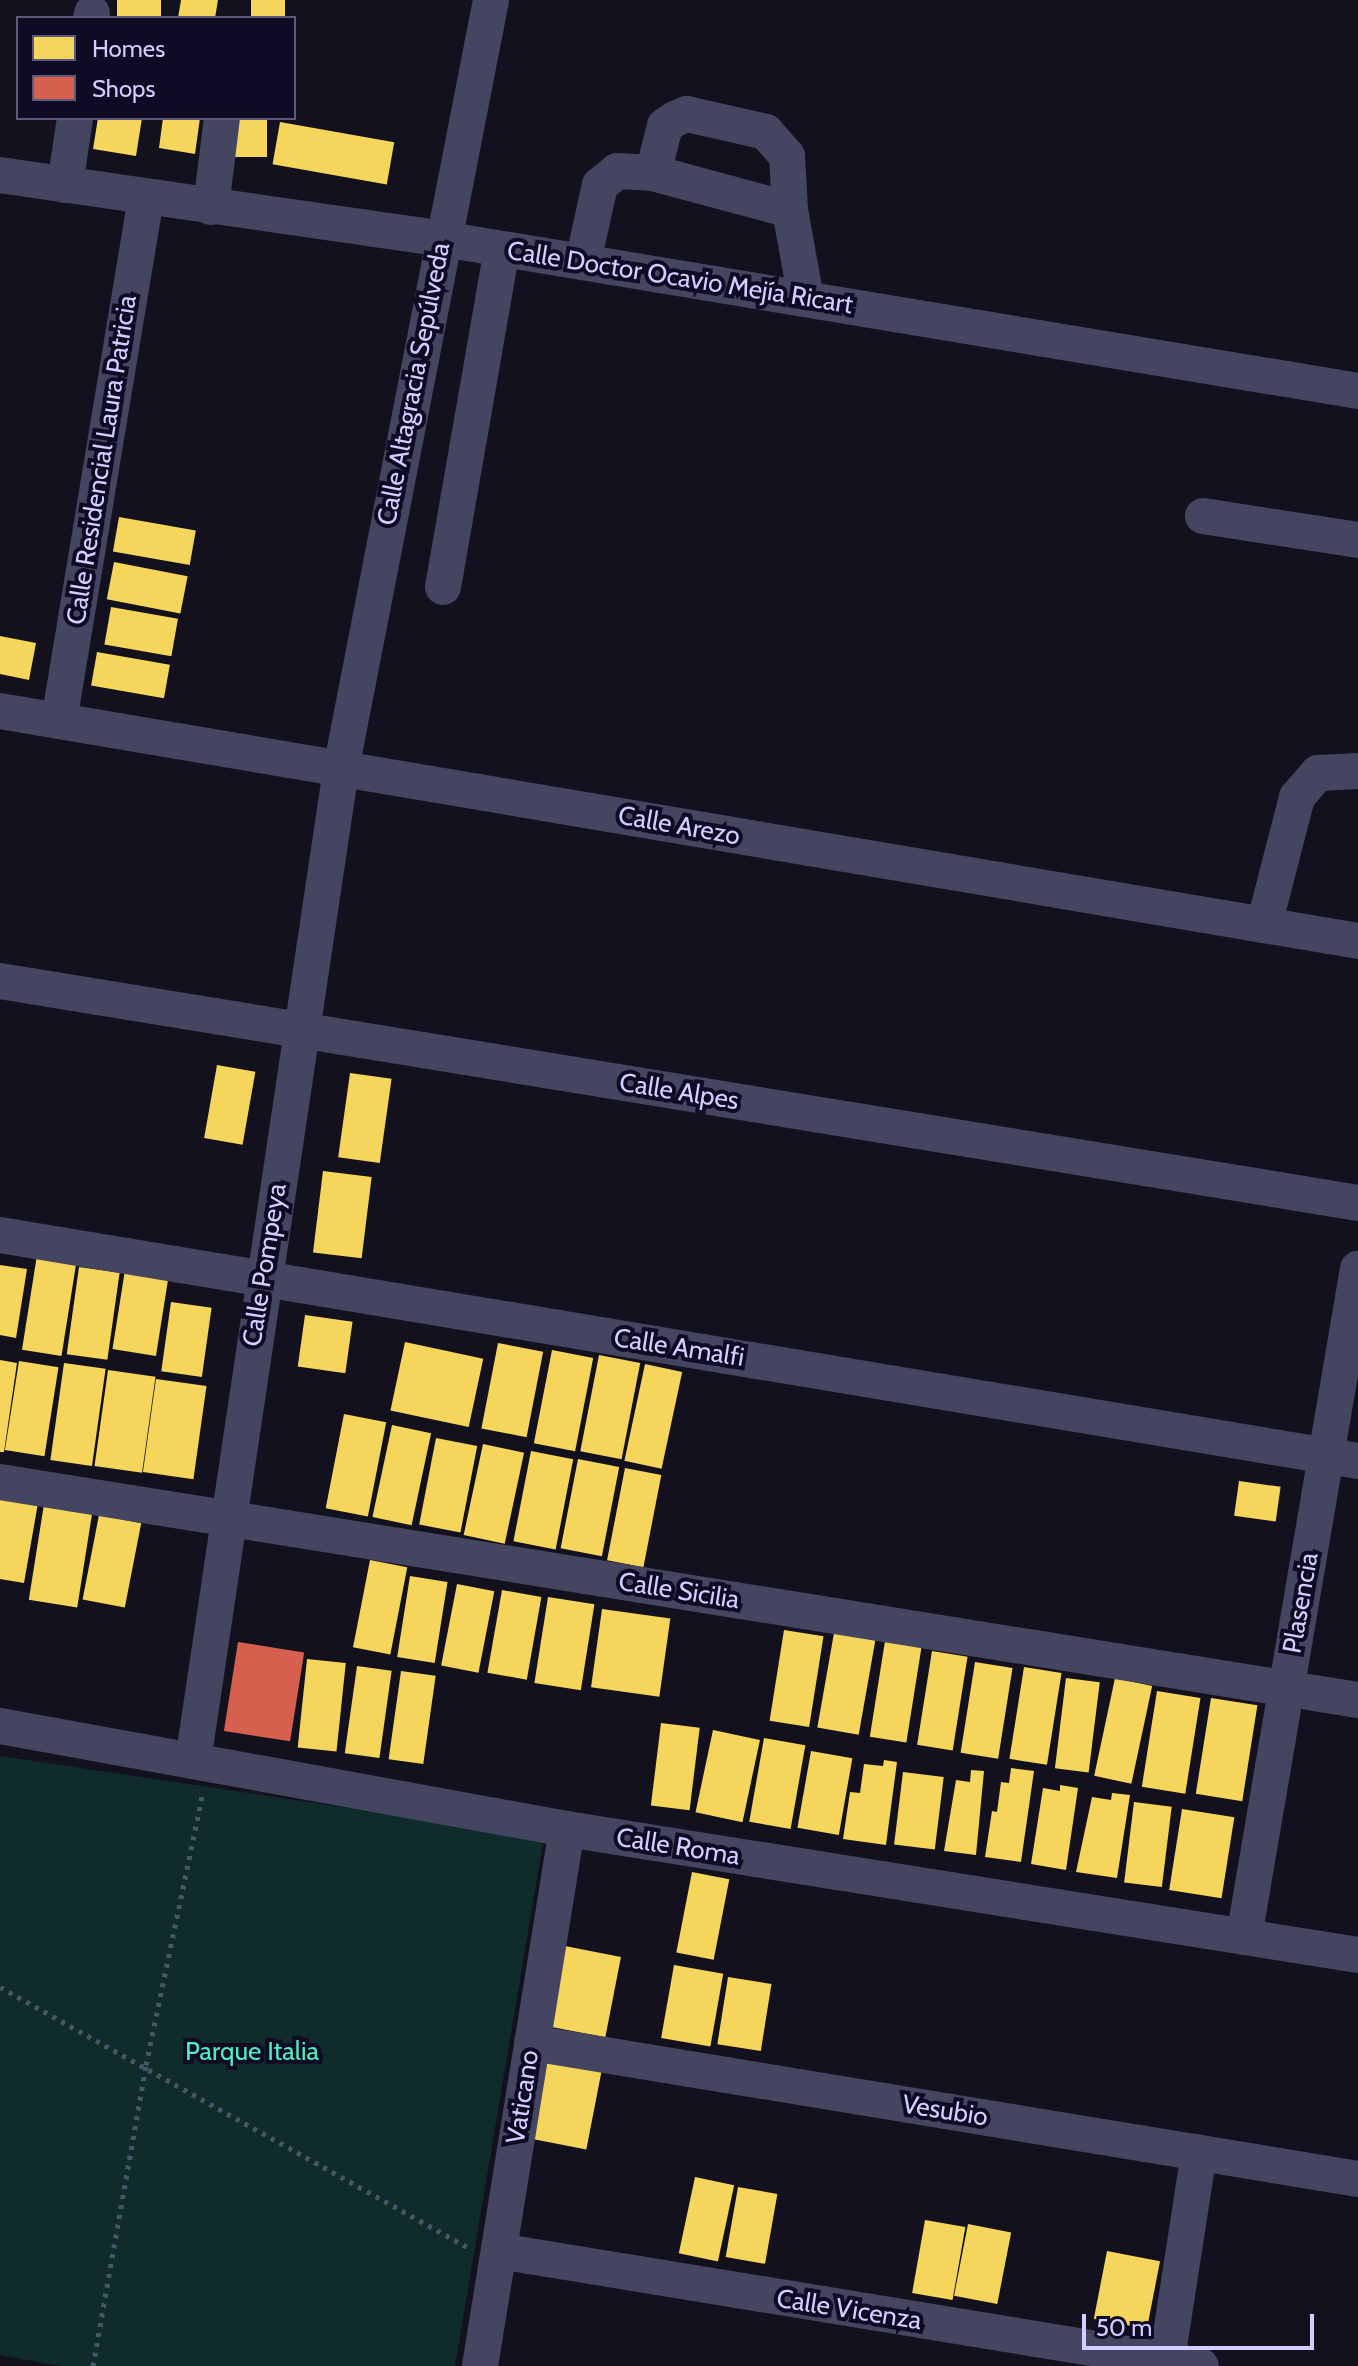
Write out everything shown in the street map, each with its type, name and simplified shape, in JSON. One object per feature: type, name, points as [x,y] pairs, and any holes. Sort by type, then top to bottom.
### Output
[{"type":"street","name":"Calle Altagracia Sepúlveda","points":[[341,769],[491,0]]},
{"type":"street","points":[[653,173],[665,126],[687,114],[766,132],[787,156],[790,210],[806,299]]},
{"type":"street","points":[[65,185],[75,120]]},
{"type":"street","points":[[211,207],[222,120]]},
{"type":"street","points":[[583,262],[600,185],[617,171],[653,173],[790,210]]},
{"type":"street","name":"Calle Doctor Ocavio Mejía Ricart","points":[[0,175],[443,239],[1358,391]]},
{"type":"street","name":"Calle Residencial Laura Patricia","points":[[59,721],[146,198]]},
{"type":"street","points":[[443,587],[502,249]]},
{"type":"street","points":[[1203,516],[1358,540]]},
{"type":"street","name":"Calle Arezo","points":[[0,711],[1358,941]]},
{"type":"street","name":"Calle Pompeya","points":[[201,1762],[227,1518],[341,769]]},
{"type":"street","points":[[1264,925],[1297,797],[1318,773],[1358,771]]},
{"type":"street","name":"Calle Alpes","points":[[0,981],[1358,1203]]},
{"type":"street","name":"Calle Amalfi","points":[[0,1235],[1342,1458]]},
{"type":"street","name":"Plasencia","points":[[1244,1937],[1287,1688],[1342,1458],[1358,1269]]},
{"type":"street","name":"Calle Sicilia","points":[[0,1482],[1358,1700]]},
{"type":"street","name":"Calle Roma","points":[[0,1726],[567,1829],[1358,1955]]},
{"type":"street","name":"Vaticano","points":[[480,2366],[567,1829]]},
{"type":"street","name":"Vesubio","points":[[532,2043],[1358,2179]]},
{"type":"street","points":[[1178,2365],[1199,2153]]},
{"type":"street","name":"Calle Vicenza","points":[[497,2258],[1178,2365]]},
{"type":"path","points":[[93,2366],[201,1762]]},
{"type":"path","points":[[0,1987],[497,2258]]},
{"type":"green space","name":"Parque Italia","points":[[0,1756],[544,1837],[455,2366],[59,2366],[0,2355]]},
{"type":"building: Homes","points":[[117,0],[161,0],[161,16],[117,16]]},
{"type":"building: Homes","points":[[181,0],[218,0],[215,16],[178,16]]},
{"type":"building: Homes","points":[[251,0],[285,0],[285,16],[251,16]]},
{"type":"building: Homes","points":[[98,120],[142,120],[136,156],[93,149]]},
{"type":"building: Homes","points":[[163,120],[200,120],[195,154],[159,148]]},
{"type":"building: Homes","points":[[233,120],[267,120],[267,157],[233,157]]},
{"type":"building: Homes","points":[[280,122],[394,142],[387,184],[273,164]]},
{"type":"building: Homes","points":[[119,517],[196,531],[190,565],[113,551]]},
{"type":"building: Homes","points":[[114,562],[188,576],[180,614],[107,599]]},
{"type":"building: Homes","points":[[111,607],[178,619],[171,656],[104,644]]},
{"type":"building: Homes","points":[[0,636],[36,643],[29,680],[0,674]]},
{"type":"building: Homes","points":[[97,652],[170,665],[164,698],[91,685]]},
{"type":"building: Homes","points":[[217,1065],[255,1072],[243,1145],[204,1138]]},
{"type":"building: Homes","points":[[350,1073],[392,1079],[380,1163],[338,1157]]},
{"type":"building: Homes","points":[[323,1171],[372,1177],[362,1258],[313,1252]]},
{"type":"building: Homes","points":[[37,1255],[77,1261],[61,1356],[22,1350]]},
{"type":"building: Homes","points":[[0,1265],[27,1269],[16,1338],[0,1335]]},
{"type":"building: Homes","points":[[79,1267],[120,1273],[107,1360],[67,1354]]},
{"type":"building: Homes","points":[[125,1270],[168,1277],[156,1356],[112,1349]]},
{"type":"building: Homes","points":[[171,1302],[212,1308],[202,1377],[161,1371]]},
{"type":"building: Homes","points":[[305,1315],[353,1322],[345,1373],[298,1366]]},
{"type":"building: Homes","points":[[405,1342],[483,1359],[469,1427],[390,1410]]},
{"type":"building: Homes","points":[[498,1343],[543,1352],[527,1437],[481,1428]]},
{"type":"building: Homes","points":[[552,1350],[593,1358],[575,1451],[534,1443]]},
{"type":"building: Homes","points":[[599,1355],[640,1363],[622,1459],[580,1451]]},
{"type":"building: Homes","points":[[0,1360],[17,1363],[4,1452],[0,1452]]},
{"type":"building: Homes","points":[[19,1361],[59,1367],[44,1456],[5,1450]]},
{"type":"building: Homes","points":[[64,1363],[106,1369],[92,1466],[50,1460]]},
{"type":"building: Homes","points":[[645,1364],[682,1372],[662,1469],[624,1461]]},
{"type":"building: Homes","points":[[108,1370],[156,1377],[142,1473],[95,1466]]},
{"type":"building: Homes","points":[[156,1379],[207,1386],[193,1479],[143,1472]]},
{"type":"building: Homes","points":[[344,1414],[386,1422],[368,1516],[326,1508]]},
{"type":"building: Homes","points":[[392,1425],[431,1433],[412,1525],[372,1517]]},
{"type":"building: Homes","points":[[436,1438],[477,1446],[460,1532],[419,1524]]},
{"type":"building: Homes","points":[[483,1444],[524,1453],[505,1544],[464,1535]]},
{"type":"building: Homes","points":[[531,1451],[573,1459],[556,1550],[513,1541]]},
{"type":"building: Homes","points":[[578,1459],[619,1467],[602,1556],[561,1548]]},
{"type":"building: Homes","points":[[625,1468],[661,1475],[643,1567],[607,1560]]},
{"type":"building: Homes","points":[[1239,1481],[1281,1487],[1276,1522],[1234,1516]]},
{"type":"building: Homes","points":[[0,1496],[38,1503],[24,1583],[0,1579]]},
{"type":"building: Homes","points":[[44,1504],[92,1512],[77,1607],[29,1600]]},
{"type":"building: Homes","points":[[99,1515],[141,1523],[125,1608],[83,1599]]},
{"type":"building: Homes","points":[[370,1560],[407,1567],[390,1655],[353,1647]]},
{"type":"building: Homes","points":[[410,1576],[448,1582],[435,1663],[397,1657]]},
{"type":"building: Homes","points":[[457,1584],[494,1591],[478,1673],[441,1665]]},
{"type":"building: Homes","points":[[502,1590],[541,1597],[527,1680],[487,1673]]},
{"type":"building: Homes","points":[[548,1597],[594,1604],[581,1690],[534,1683]]},
{"type":"building: Homes","points":[[602,1609],[670,1619],[659,1697],[591,1687]]},
{"type":"building: Homes","points":[[784,1630],[824,1636],[809,1727],[770,1721]]},
{"type":"building: Homes","points":[[834,1633],[875,1640],[859,1735],[817,1728]]},
{"type":"building: Homes","points":[[885,1641],[922,1647],[906,1743],[870,1737]]},
{"type":"building: Homes","points":[[932,1651],[968,1657],[953,1750],[917,1745]]},
{"type":"building: Homes","points":[[307,1659],[346,1663],[336,1752],[298,1748]]},
{"type":"building: Homes","points":[[975,1662],[1013,1668],[998,1759],[961,1753]]},
{"type":"building: Homes","points":[[357,1666],[392,1671],[379,1758],[345,1753]]},
{"type":"building: Homes","points":[[1024,1667],[1062,1673],[1047,1765],[1009,1759]]},
{"type":"building: Homes","points":[[401,1671],[436,1676],[423,1764],[389,1759]]},
{"type":"building: Homes","points":[[1066,1678],[1100,1682],[1089,1772],[1055,1768]]},
{"type":"building: Homes","points":[[1115,1678],[1152,1686],[1131,1784],[1094,1776]]},
{"type":"building: Homes","points":[[1157,1691],[1200,1698],[1185,1794],[1142,1787]]},
{"type":"building: Homes","points":[[1211,1698],[1257,1705],[1242,1801],[1196,1794]]},
{"type":"building: Homes","points":[[661,1723],[700,1728],[690,1810],[651,1805]]},
{"type":"building: Homes","points":[[713,1730],[760,1740],[742,1822],[696,1812]]},
{"type":"building: Homes","points":[[764,1738],[805,1745],[791,1829],[749,1822]]},
{"type":"building: Homes","points":[[811,1751],[852,1758],[839,1835],[797,1828]]},
{"type":"building: Homes","points":[[884,1760],[897,1762],[886,1845],[843,1839],[850,1792],[860,1793],[864,1764],[883,1766]]},
{"type":"building: Homes","points":[[1011,1768],[1034,1771],[1021,1862],[985,1857],[992,1811],[997,1812],[1001,1782],[1009,1783]]},
{"type":"building: Homes","points":[[971,1770],[984,1771],[976,1855],[944,1851],[956,1780],[970,1782]]},
{"type":"building: Homes","points":[[903,1772],[944,1777],[935,1849],[894,1844]]},
{"type":"building: Homes","points":[[1060,1785],[1078,1788],[1066,1870],[1031,1864],[1043,1788],[1060,1791]]},
{"type":"building: Homes","points":[[1112,1793],[1130,1795],[1117,1878],[1076,1872],[1092,1797],[1111,1800]]},
{"type":"building: Homes","points":[[1134,1802],[1172,1807],[1162,1887],[1124,1882]]},
{"type":"building: Homes","points":[[1182,1809],[1234,1817],[1222,1898],[1169,1890]]},
{"type":"building: Homes","points":[[692,1872],[729,1879],[714,1960],[676,1952]]},
{"type":"building: Homes","points":[[565,1946],[621,1957],[605,2037],[549,2026]]},
{"type":"building: Homes","points":[[674,1965],[723,1974],[710,2047],[661,2038]]},
{"type":"building: Homes","points":[[728,1977],[771,1984],[761,2051],[717,2044]]},
{"type":"building: Homes","points":[[536,2052],[603,2065],[586,2149],[520,2136]]},
{"type":"building: Homes","points":[[695,2177],[734,2185],[718,2262],[679,2253]]},
{"type":"building: Homes","points":[[738,2187],[777,2194],[765,2264],[726,2257]]},
{"type":"building: Homes","points":[[925,2220],[965,2227],[953,2300],[912,2293]]},
{"type":"building: Homes","points":[[968,2224],[1011,2232],[997,2304],[954,2296]]},
{"type":"building: Homes","points":[[1107,2251],[1160,2261],[1147,2329],[1094,2319]]},
{"type":"building: Shops","points":[[238,1642],[304,1652],[290,1741],[224,1731]]}]
